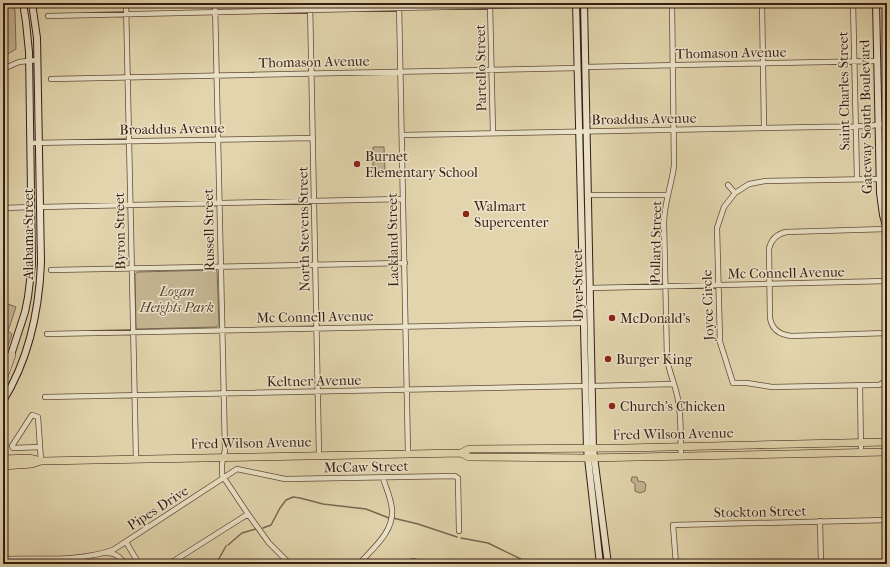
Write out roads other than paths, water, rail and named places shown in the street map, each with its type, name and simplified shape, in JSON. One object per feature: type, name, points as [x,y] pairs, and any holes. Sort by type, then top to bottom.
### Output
[{"type":"main road","name":"Alabama Street","points":[[3,371],[12,355],[21,327],[28,297],[32,264],[29,60],[28,39],[23,3]]},
{"type":"main road","name":"Alabama Street","points":[[3,401],[19,371],[28,347],[35,319],[40,288],[41,263],[37,60],[32,3]]},
{"type":"main road","name":"Dyer Street","points":[[580,3],[581,26],[584,30],[589,221],[592,386],[590,458],[600,564]]},
{"type":"main road","name":"Dyer Street","points":[[580,3],[577,68],[584,369],[590,449]]},
{"type":"main road","name":"Gateway South Boulevard","points":[[876,3],[880,201],[887,230]]},
{"type":"main road","points":[[580,195],[584,198],[585,215],[589,221]]},
{"type":"main road","points":[[582,267],[584,270],[587,287],[590,288]]},
{"type":"main road","points":[[583,323],[587,324],[591,342]]},
{"type":"main road","points":[[3,380],[12,355]]},
{"type":"main road","points":[[584,369],[588,377],[588,384],[589,386],[592,386]]},
{"type":"main road","name":"Fred Wilson Avenue","points":[[3,458],[30,458],[42,461],[461,453],[469,449],[590,449],[887,442]]},
{"type":"main road","name":"Fred Wilson Avenue","points":[[461,453],[469,457],[590,458],[887,452]]},
{"type":"main road","name":"Dyer Street","points":[[590,458],[608,564]]},
{"type":"main road","name":"Fred Wilson Avenue","points":[[3,466],[32,464],[42,461]]},
{"type":"street","name":"Byron Street","points":[[126,3],[136,459]]},
{"type":"street","name":"Russell Street","points":[[216,3],[225,450],[222,464],[222,475],[224,478]]},
{"type":"street","name":"North Stevens Street","points":[[310,3],[319,455]]},
{"type":"street","points":[[48,16],[310,10],[399,6],[641,3]]},
{"type":"street","name":"Pollard Street","points":[[672,3],[674,130],[673,176],[667,194],[664,212],[667,358],[680,408],[681,457]]},
{"type":"street","points":[[762,3],[764,128]]},
{"type":"street","name":"Saint Charles Street","points":[[853,3],[857,179]]},
{"type":"street","name":"Partello Street","points":[[490,5],[493,133]]},
{"type":"street","name":"Lackland Street","points":[[399,6],[408,453]]},
{"type":"street","points":[[3,69],[19,62],[37,60]]},
{"type":"street","name":"Thomason Avenue","points":[[585,67],[877,61]]},
{"type":"street","name":"Thomason Avenue","points":[[51,79],[577,68]]},
{"type":"street","name":"Broaddus Avenue","points":[[402,135],[856,126],[887,123]]},
{"type":"street","name":"Broaddus Avenue","points":[[31,143],[313,138]]},
{"type":"street","name":"Joyce Circle","points":[[879,179],[766,181],[749,184],[735,193],[724,207],[717,228],[720,342],[733,383],[747,383],[772,387],[860,386],[879,385],[887,380]]},
{"type":"street","points":[[728,185],[735,193]]},
{"type":"street","points":[[588,195],[667,194]]},
{"type":"street","points":[[40,206],[403,199]]},
{"type":"street","points":[[3,208],[32,207]]},
{"type":"street","points":[[887,230],[795,231],[780,234],[775,237],[769,246],[771,321],[773,327],[781,334],[792,336],[887,333]]},
{"type":"street","points":[[51,270],[405,263]]},
{"type":"street","name":"Mc Connell Avenue","points":[[590,288],[887,281]]},
{"type":"street","name":"Mc Connell Avenue","points":[[47,334],[583,323]]},
{"type":"street","points":[[592,386],[673,384]]},
{"type":"street","name":"Keltner Avenue","points":[[44,397],[585,386]]},
{"type":"street","points":[[860,386],[861,453]]},
{"type":"street","points":[[12,459],[12,444],[32,415],[38,417],[42,461]]},
{"type":"street","points":[[13,448],[40,447]]},
{"type":"street","name":"McCaw Street","points":[[224,478],[237,469],[281,479],[456,476],[458,478],[459,531]]},
{"type":"street","points":[[224,478],[271,545],[290,564]]},
{"type":"street","name":"Pipes Drive","points":[[3,559],[79,558],[118,548],[224,478]]},
{"type":"street","points":[[359,564],[384,536],[390,525],[392,508],[383,478]]},
{"type":"street","points":[[168,564],[248,514]]},
{"type":"street","name":"Stockton Street","points":[[676,564],[673,525],[887,520]]},
{"type":"street","points":[[820,521],[821,564]]},
{"type":"street","points":[[126,542],[139,564]]},
{"type":"street","points":[[103,553],[113,553],[125,564]]},
{"type":"street","points":[[404,564],[413,561],[424,564]]},
{"type":"waterway","points":[[263,528],[271,525],[286,500],[293,497],[323,504],[366,509],[389,518]]},
{"type":"waterway","points":[[393,518],[418,524],[457,537]]},
{"type":"waterway","points":[[228,545],[242,533],[256,529]]},
{"type":"waterway","points":[[461,538],[488,543],[531,564]]},
{"type":"waterway","points":[[216,564],[226,546]]},
{"type":"place","name":"Burnet Elementary School","points":[[357,164]]},
{"type":"place","name":"Walmart Supercenter","points":[[466,214]]},
{"type":"place","name":"McDonald's","points":[[612,318]]},
{"type":"place","name":"Burger King","points":[[608,359]]},
{"type":"place","name":"Church's Chicken","points":[[612,406]]},
{"type":"park label","name":"Logan Heights Park","points":[[177,300]]}]
